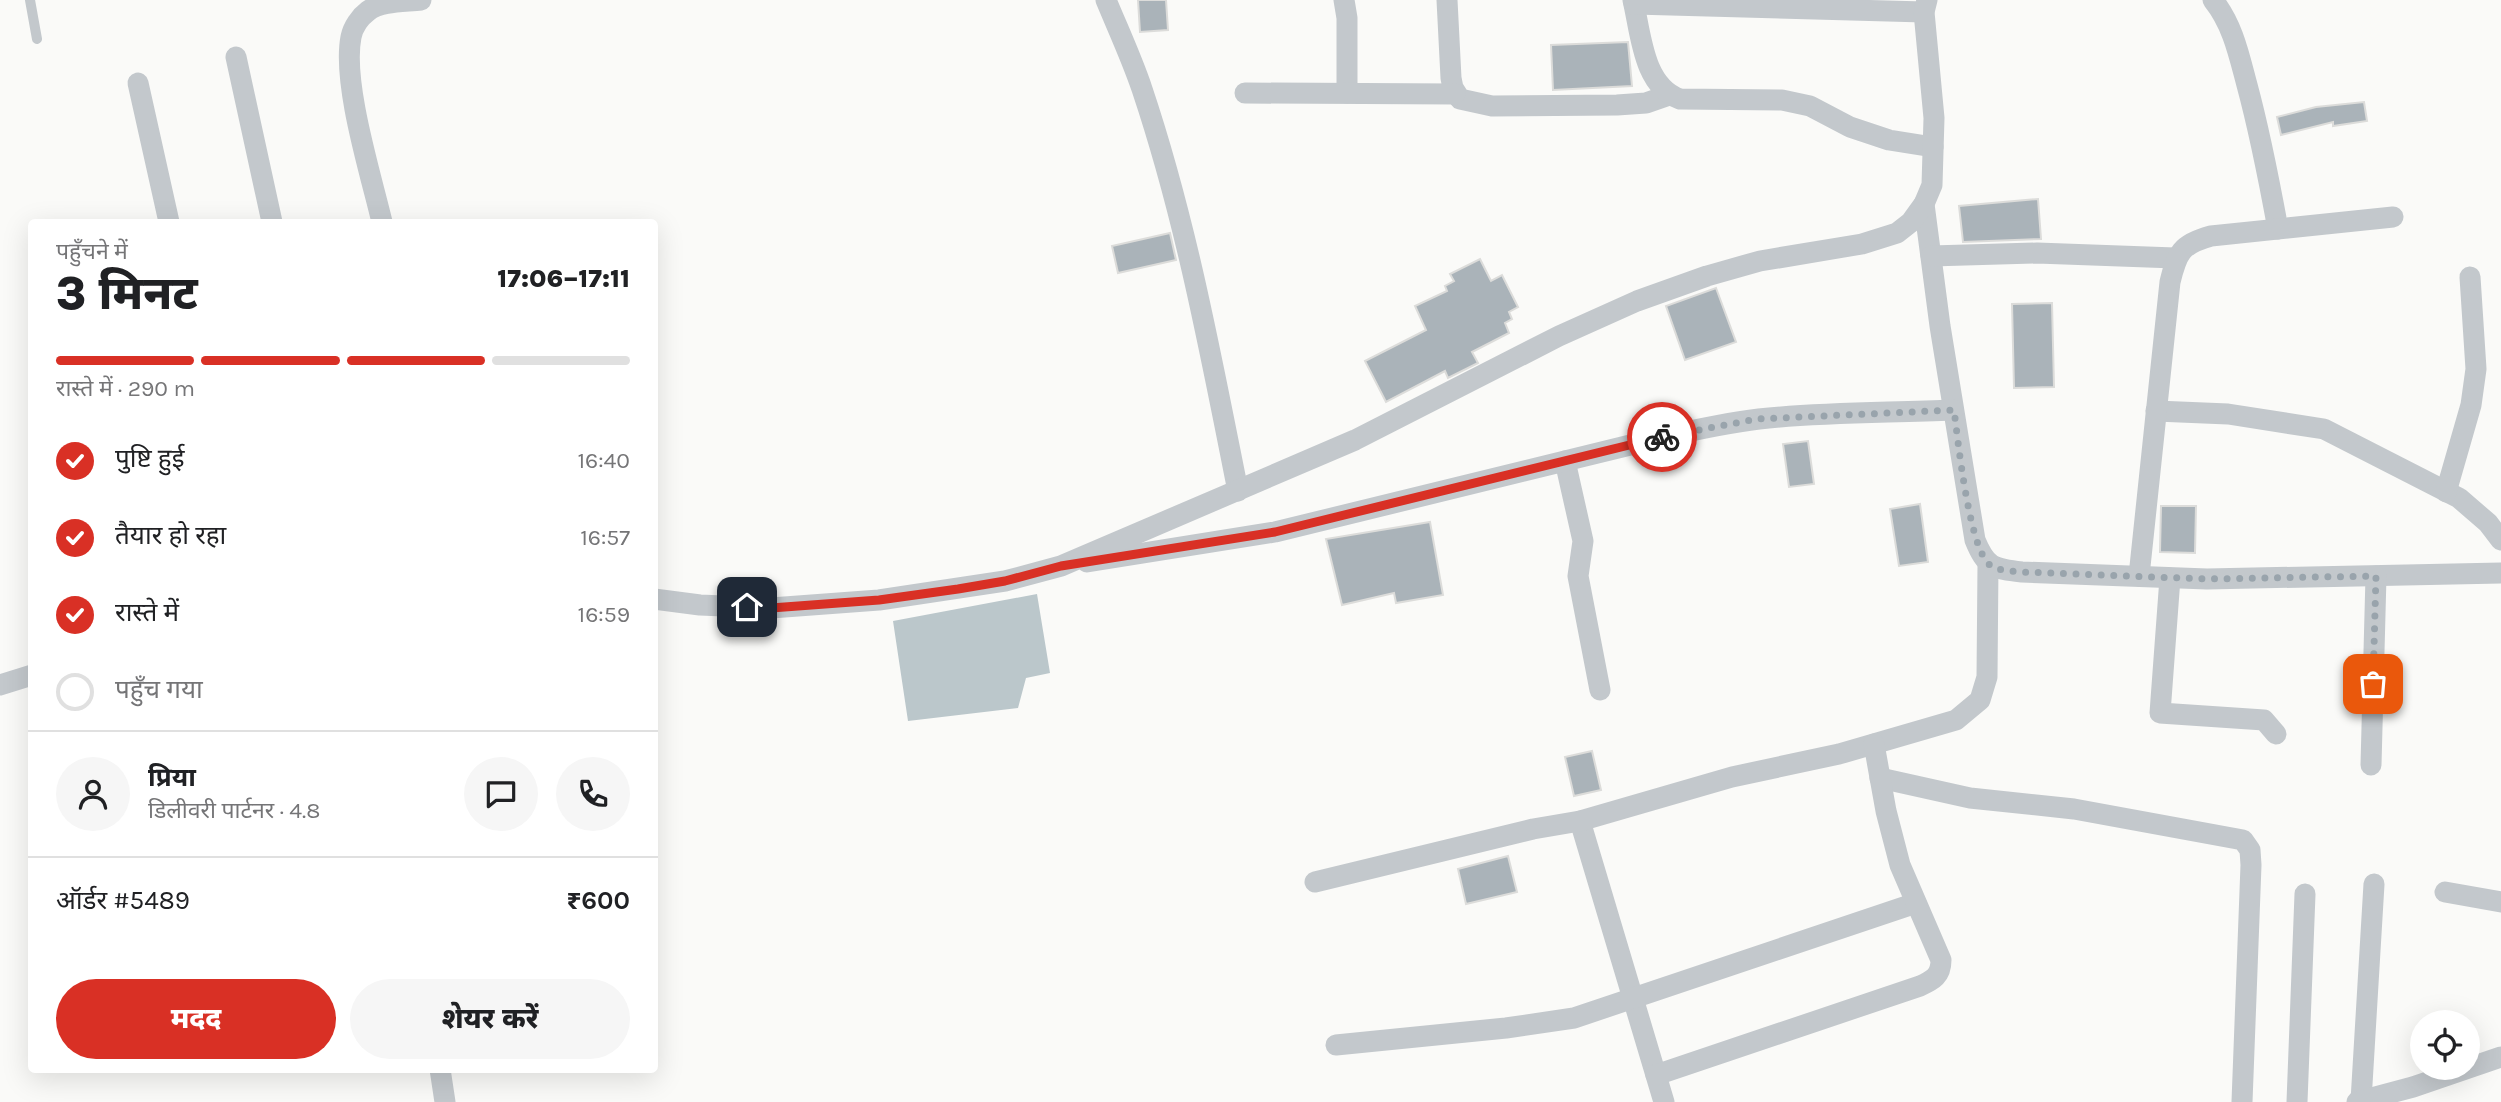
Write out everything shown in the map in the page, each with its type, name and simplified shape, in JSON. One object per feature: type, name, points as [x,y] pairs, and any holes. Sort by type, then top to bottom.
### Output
[{"type":"street","points":[[381,219],[353,96],[349,54],[351,35],[357,23],[376,7],[421,0]]},
{"type":"street","points":[[1106,0],[1141,87],[1171,184],[1199,297],[1238,491]]},
{"type":"street","points":[[1344,0],[1347,18],[1347,93]]},
{"type":"street","points":[[1447,0],[1451,78],[1455,94],[1460,99],[1492,106],[1617,105],[1646,103],[1669,95]]},
{"type":"street","points":[[2213,0],[2223,12],[2234,36],[2266,161],[2278,229]]},
{"type":"street","points":[[1061,566],[1355,440],[1559,336],[1637,301],[1707,276],[1760,261],[1862,244],[1897,233],[1911,222],[1924,204],[1932,185],[1934,118],[1925,6],[1633,2],[1651,72],[1669,95],[1680,99],[1782,100],[1810,106],[1850,127],[1889,140],[1933,147]]},
{"type":"street","points":[[236,57],[271,219]]},
{"type":"street","points":[[138,83],[168,219]]},
{"type":"street","points":[[1245,93],[1455,94]]},
{"type":"street","points":[[1315,882],[1533,829],[1580,821],[1732,777],[1874,744],[1956,720],[1980,700],[1987,677],[1988,564],[1975,540],[1924,204]]},
{"type":"street","points":[[2139,576],[2169,282],[2175,258],[2196,240],[2211,236],[2393,217]]},
{"type":"street","points":[[1931,256],[2050,253],[2175,258]]},
{"type":"street","points":[[2446,492],[2471,405],[2476,369],[2470,277]]},
{"type":"street","points":[[658,600],[700,605],[771,608],[879,600],[1005,581],[1061,566],[1275,532],[1662,437],[1757,419],[1954,410]]},
{"type":"street","points":[[2156,411],[2228,414],[2324,429],[2459,498],[2488,523],[2501,540]]},
{"type":"street","points":[[1566,461],[1583,541],[1578,576],[1600,690]]},
{"type":"street","points":[[1988,564],[1998,569],[2022,572],[2170,578],[2289,579],[2501,573]]},
{"type":"street","points":[[2371,765],[2376,576]]},
{"type":"street","points":[[2170,578],[2160,713],[2264,720],[2276,734]]},
{"type":"street","points":[[0,685],[28,676]]},
{"type":"street","points":[[1656,1075],[1849,1012],[1932,981],[1941,969],[1941,960],[1900,865],[1874,744]]},
{"type":"street","points":[[1880,778],[1970,798],[2074,809],[2243,840],[2250,850],[2251,865],[2242,1102]]},
{"type":"street","points":[[1580,821],[1664,1102]]},
{"type":"street","points":[[2374,884],[2359,1101],[2413,1087],[2501,1057]]},
{"type":"street","points":[[2445,892],[2501,902]]},
{"type":"street","points":[[2297,1102],[2305,894]]},
{"type":"street","points":[[1336,1045],[1552,1022],[1586,1015],[1916,902]]},
{"type":"street","points":[[441,1073],[445,1102]]},
{"type":"lane","points":[[30,0],[37,39]]},
{"type":"shaded area","points":[[1037,594],[1050,673],[1026,678],[1018,708],[908,721],[893,621]]},
{"type":"building","points":[[1138,0],[1166,0],[1168,30],[1140,32]]},
{"type":"building","points":[[1628,42],[1632,86],[1553,90],[1551,45]]},
{"type":"building","points":[[2364,102],[2367,121],[2333,126],[2333,122],[2281,135],[2277,117],[2316,107]]},
{"type":"building","points":[[2038,199],[2041,239],[1963,242],[1959,206]]},
{"type":"building","points":[[1170,233],[1176,260],[1118,273],[1112,246]]},
{"type":"building","points":[[1480,259],[1491,281],[1502,275],[1518,307],[1509,312],[1512,319],[1505,323],[1509,333],[1472,352],[1478,363],[1448,378],[1445,371],[1386,402],[1365,361],[1426,330],[1415,306],[1447,291],[1445,286],[1454,281],[1450,274]]},
{"type":"building","points":[[1716,288],[1736,342],[1685,360],[1666,306]]},
{"type":"building","points":[[2052,303],[2054,387],[2014,388],[2012,304]]},
{"type":"building","points":[[1808,441],[1814,484],[1789,487],[1783,444]]},
{"type":"building","points":[[1920,504],[1928,562],[1899,566],[1890,509]]},
{"type":"building","points":[[2161,506],[2196,506],[2195,553],[2160,552]]},
{"type":"building","points":[[1430,522],[1443,595],[1396,603],[1394,593],[1342,605],[1326,539]]},
{"type":"building","points":[[1592,751],[1601,790],[1574,796],[1565,757]]},
{"type":"building","points":[[1508,856],[1517,892],[1466,904],[1458,869]]},
{"type":"way so far","points":[[1662,437],[1757,419],[1954,410],[1975,540],[1988,564],[1998,569],[2022,572],[2207,579],[2376,576],[2373,684]]},
{"type":"route","points":[[747,607],[771,608],[879,600],[958,589],[1005,581],[1061,566],[1275,532],[1662,437]]}]
